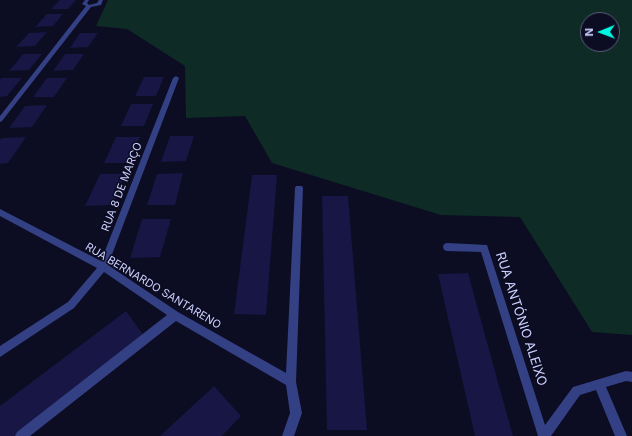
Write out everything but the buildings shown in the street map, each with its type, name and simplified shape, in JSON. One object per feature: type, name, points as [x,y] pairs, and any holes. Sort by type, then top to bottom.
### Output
[{"type":"street","points":[[0,120],[88,3],[98,4],[102,0]]},
{"type":"street","name":"RUA 8 DE MARÇO","points":[[0,352],[71,305],[103,267],[176,78]]},
{"type":"street","points":[[288,436],[296,413],[291,382],[299,188]]},
{"type":"street","name":"RUA BERNARDO SANTARENO","points":[[0,212],[103,267],[176,315],[291,382]]},
{"type":"street","name":"RUA ANTÓNIO ALEIXO","points":[[447,247],[484,248],[543,435]]},
{"type":"street","points":[[21,436],[176,315]]},
{"type":"street","name":"RUA ANTÓNIO ALEIXO","points":[[543,435],[577,391],[626,376],[632,377]]},
{"type":"street","points":[[599,384],[621,436]]},
{"type":"green space","points":[[108,0],[632,0],[632,335],[592,332],[520,217],[441,215],[272,163],[245,116],[186,118],[185,66],[127,29],[96,26]]}]
